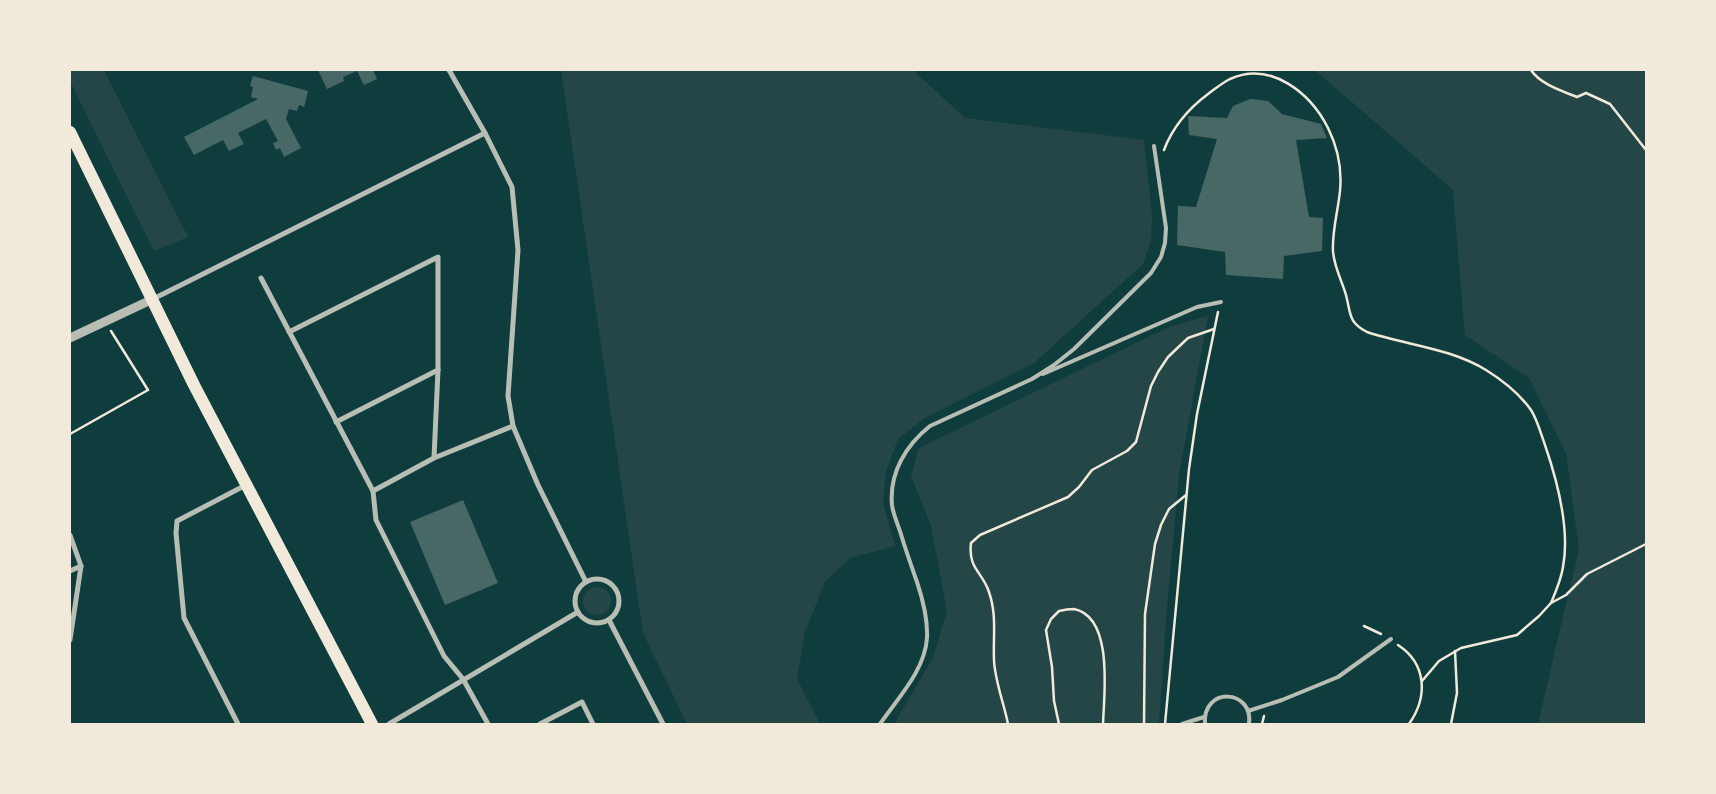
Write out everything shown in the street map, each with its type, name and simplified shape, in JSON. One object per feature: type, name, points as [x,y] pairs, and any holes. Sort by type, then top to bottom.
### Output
[{"type":"main road","points":[[70,132],[194,385],[372,724]]},
{"type":"street","points":[[449,70],[486,133],[512,187],[518,250],[508,396],[513,426],[538,485],[586,582]]},
{"type":"street","points":[[70,338],[153,299],[486,133]]},
{"type":"street","points":[[289,332],[438,257],[438,370],[434,458]]},
{"type":"street","points":[[261,278],[373,491],[376,520],[444,656],[463,679],[488,724]]},
{"type":"street","points":[[336,422],[438,370]]},
{"type":"street","points":[[373,491],[434,458],[513,426]]},
{"type":"street","points":[[238,724],[184,618],[176,533],[177,521],[247,484]]},
{"type":"street","points":[[70,535],[81,566],[70,640]]},
{"type":"street","points":[[70,571],[81,566]]},
{"type":"street","points":[[600,579],[608,581],[618,593],[618,608],[609,620],[595,623],[588,621],[578,612],[574,598],[580,586],[586,582],[600,579]]},
{"type":"street","points":[[389,724],[578,612]]},
{"type":"street","points":[[609,620],[663,724]]},
{"type":"street","points":[[540,724],[582,702],[593,724]]},
{"type":"lane","points":[[1032,379],[1074,349],[1151,274],[1161,257],[1165,243],[1166,228],[1154,146]]},
{"type":"lane","points":[[880,724],[918,670],[927,638],[924,602],[892,506],[892,490],[898,467],[907,449],[918,435],[930,426],[1032,379],[1197,307],[1221,302]]},
{"type":"lane","points":[[1248,711],[1282,700],[1338,676],[1391,640]]},
{"type":"lane","points":[[1205,724],[1204,717],[1210,704],[1224,696],[1239,699],[1248,711],[1249,724]]},
{"type":"lane","points":[[1182,724],[1204,717]]},
{"type":"path","points":[[1531,70],[1534,76],[1557,89],[1577,97],[1586,93],[1610,104],[1646,150]]},
{"type":"path","points":[[1157,169],[1168,140],[1180,120],[1200,100],[1231,78],[1254,74],[1272,76],[1294,87],[1314,104],[1337,149],[1340,169],[1340,191],[1333,235],[1333,253],[1346,295],[1350,316],[1357,327],[1367,332],[1464,359],[1484,369],[1510,387],[1532,411],[1554,471],[1564,521],[1564,565],[1560,582],[1551,603]]},
{"type":"path","points":[[1165,724],[1186,495],[1197,414],[1221,302]]},
{"type":"path","points":[[70,434],[148,390],[105,322]]},
{"type":"path","points":[[1008,724],[996,677],[994,660],[995,619],[992,602],[988,588],[973,565],[970,554],[972,543],[980,535],[1068,497],[1079,488],[1092,470],[1127,451],[1136,442],[1151,386],[1168,357],[1188,338],[1214,329]]},
{"type":"path","points":[[1144,724],[1145,614],[1153,553],[1161,525],[1169,510],[1186,495]]},
{"type":"path","points":[[1422,681],[1439,661],[1461,648],[1517,636],[1551,603],[1566,595],[1587,574],[1616,561],[1646,544]]},
{"type":"path","points":[[1059,724],[1054,701],[1052,667],[1046,630],[1051,619],[1059,611],[1073,609],[1084,613],[1096,627],[1103,645],[1105,669],[1103,724]]},
{"type":"path","points":[[1364,626],[1409,652],[1419,668],[1422,681],[1419,703],[1415,716],[1409,724]]},
{"type":"path","points":[[1451,724],[1457,693],[1455,651]]},
{"type":"shaded area","points":[[70,70],[104,70],[188,237],[154,251],[70,81]]},
{"type":"shaded area","points":[[561,70],[913,70],[965,118],[1144,140],[1152,215],[1151,241],[1143,264],[1034,363],[925,418],[898,439],[886,471],[883,502],[895,546],[850,558],[825,582],[805,632],[797,679],[820,724],[687,724],[643,633]]},
{"type":"shaded area","points":[[1315,70],[1646,70],[1646,724],[1540,724],[1539,719],[1579,549],[1566,453],[1529,378],[1465,335],[1453,190]]},
{"type":"shaded area","points":[[1208,316],[1179,475],[1159,724],[894,724],[933,658],[947,611],[931,526],[911,476],[919,448],[1171,326]]},
{"type":"shaded area","points":[[597,587],[607,591],[611,601],[607,611],[597,615],[587,611],[583,601],[587,591]]},
{"type":"building","points":[[318,70],[373,70],[377,79],[364,85],[357,71],[343,77],[344,81],[327,89]]},
{"type":"building","points":[[253,76],[308,91],[304,107],[299,105],[297,111],[289,109],[286,119],[301,148],[284,157],[280,148],[276,150],[273,143],[278,141],[266,119],[238,133],[244,144],[229,151],[223,140],[194,155],[184,137],[258,99],[251,97],[253,87],[250,86]]},
{"type":"building","points":[[1250,99],[1268,101],[1282,114],[1321,124],[1327,138],[1296,140],[1309,217],[1323,218],[1322,251],[1284,256],[1283,279],[1226,275],[1225,252],[1177,245],[1178,206],[1196,207],[1217,139],[1189,135],[1188,116],[1227,118],[1233,106]]},
{"type":"building","points":[[463,500],[498,583],[445,605],[410,522]]}]
